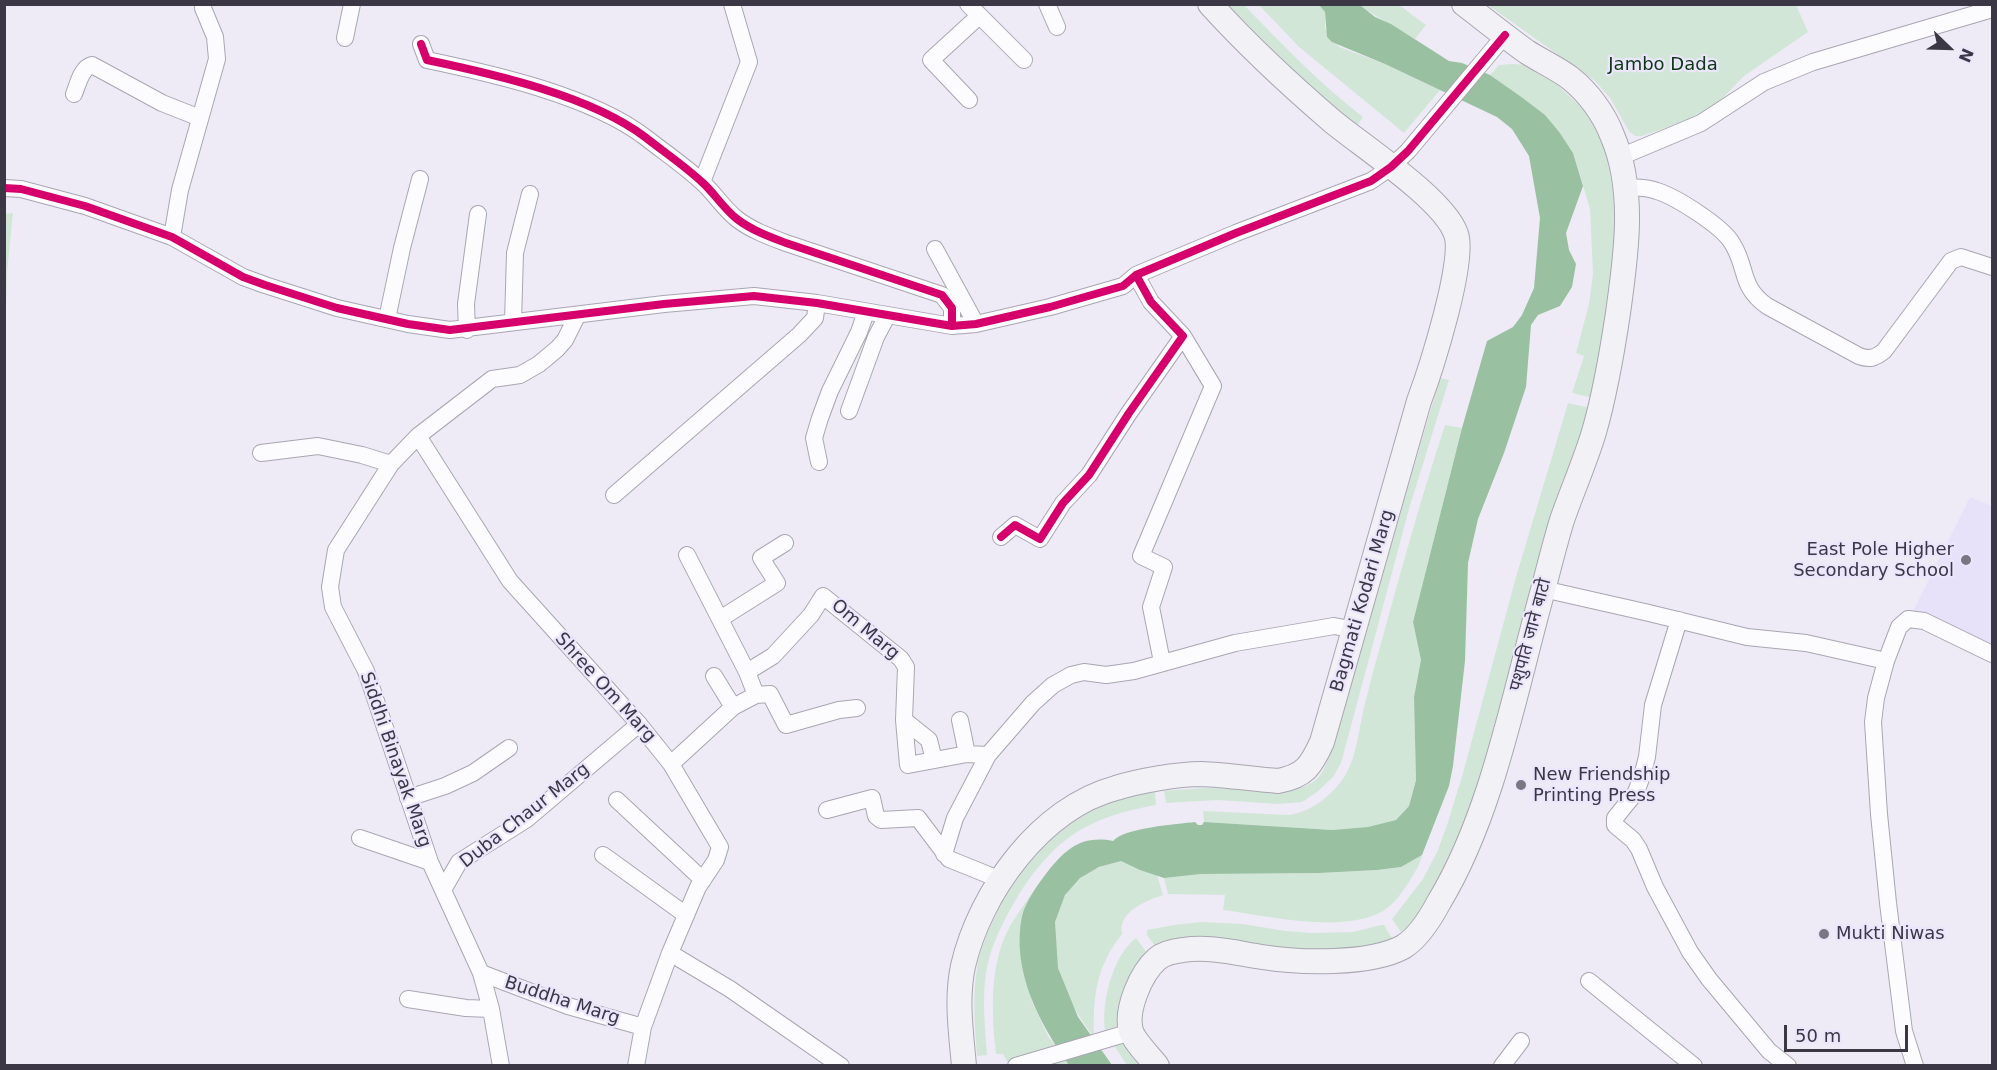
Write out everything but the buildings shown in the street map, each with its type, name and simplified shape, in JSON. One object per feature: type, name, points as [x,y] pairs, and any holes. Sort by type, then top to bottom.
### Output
[{"type":"main road","name":"Bagmati Kodari Marg","points":[[964,1065],[959,1014],[963,967],[979,923],[1001,880],[1034,838],[1052,822],[1070,808],[1094,795],[1138,783],[1199,774],[1278,781],[1289,779],[1307,770],[1315,759],[1355,630],[1419,401],[1430,371],[1454,277],[1458,255],[1457,235],[1451,224],[1399,159],[1334,123],[1283,78],[1210,4]]},
{"type":"main road","name":"पशुपति जाने बाटो","points":[[1131,1032],[1132,1003],[1137,988],[1159,957],[1172,952],[1188,949],[1214,950],[1268,958],[1311,961],[1350,960],[1382,955],[1405,946],[1438,905],[1450,884],[1477,823],[1494,774],[1561,524],[1593,436],[1601,405],[1625,264],[1627,225],[1620,157],[1601,113],[1570,78],[1528,52],[1464,4]]},
{"type":"main road","points":[[1131,1032],[1157,1065]]},
{"type":"street","points":[[171,237],[180,190],[217,59],[215,36],[202,8],[203,4]]},
{"type":"street","points":[[345,38],[352,4]]},
{"type":"street","points":[[702,182],[748,62],[732,4]]},
{"type":"street","points":[[1047,4],[1057,27]]},
{"type":"street","points":[[1620,157],[1701,123],[1764,82],[1813,62],[1992,9]]},
{"type":"street","points":[[969,100],[931,60],[974,10],[1024,60]]},
{"type":"street","points":[[4,188],[21,189],[85,206],[171,237],[243,277],[337,308],[450,330],[467,330],[513,322],[754,296],[817,303],[952,326],[976,324],[1050,307],[1123,286],[1137,275],[1236,233],[1371,181],[1399,159],[1506,35]]},
{"type":"street","points":[[421,44],[427,60],[531,86],[588,105],[617,119],[644,136],[702,182],[737,219],[762,234],[942,295],[952,308],[952,326]]},
{"type":"street","points":[[74,94],[82,74],[87,67],[92,65],[162,103],[200,118]]},
{"type":"street","points":[[387,319],[420,179]]},
{"type":"street","points":[[1624,188],[1642,187],[1658,191],[1719,227],[1732,241],[1744,276],[1756,298],[1869,360],[1884,351],[1951,261],[1961,257],[1992,267]]},
{"type":"street","points":[[513,322],[515,253],[530,194]]},
{"type":"street","points":[[467,330],[468,274],[478,214]]},
{"type":"street","points":[[935,249],[976,324]]},
{"type":"street","points":[[1137,275],[1151,302],[1184,336],[1213,386],[1141,556],[1164,567],[1151,607],[1162,662]]},
{"type":"street","points":[[614,495],[800,334],[815,318],[817,303]]},
{"type":"street","points":[[819,462],[814,438],[820,418],[866,312]]},
{"type":"street","name":"Siddhi Binayak Marg","points":[[501,1065],[491,1008],[481,973],[430,862],[366,671],[333,607],[330,588],[336,550],[391,464],[418,436],[492,379],[520,375],[539,364],[565,340],[578,316]]},
{"type":"street","points":[[849,411],[876,337],[887,316]]},
{"type":"street","points":[[1001,537],[1015,525],[1040,539],[1063,503],[1089,475],[1129,413],[1184,336]]},
{"type":"street","name":"Shree Om Marg","points":[[418,436],[510,581],[639,724],[671,764],[720,847],[717,860],[703,880],[670,953],[643,1027],[636,1065]]},
{"type":"street","points":[[261,453],[318,446],[363,455],[391,464]]},
{"type":"street","points":[[720,619],[777,583],[761,558],[785,543]]},
{"type":"street","points":[[687,555],[747,672],[756,695]]},
{"type":"street","points":[[1543,590],[1747,637],[1806,642],[1886,661]]},
{"type":"street","name":"Om Marg","points":[[747,672],[773,656],[811,615],[823,596],[901,659],[906,667],[904,720],[908,765],[967,754],[988,755]]},
{"type":"street","points":[[1679,620],[1653,705],[1647,757],[1642,776],[1636,792],[1616,818],[1615,825],[1633,840],[1639,849],[1669,915],[1690,952],[1709,979],[1769,1052],[1788,1065]]},
{"type":"street","points":[[1915,1065],[1904,1031],[1879,814],[1873,722],[1876,698],[1886,661],[1899,627],[1908,620],[1924,621],[1992,654]]},
{"type":"street","points":[[944,854],[955,818],[988,755],[1033,703],[1053,685],[1071,675],[1084,672],[1106,675],[1134,671],[1235,643],[1334,626],[1355,630]]},
{"type":"street","points":[[714,676],[733,707]]},
{"type":"street","points":[[671,764],[733,707],[756,695],[770,694],[786,725],[839,710],[858,708]]},
{"type":"street","points":[[904,720],[929,740],[934,760]]},
{"type":"street","points":[[960,720],[967,754]]},
{"type":"street","name":"Duba Chaur Marg","points":[[443,890],[459,862],[527,819],[639,724]]},
{"type":"street","points":[[408,798],[445,786],[473,773],[509,748]]},
{"type":"street","points":[[827,810],[872,798],[876,816],[881,820],[918,818],[949,859],[1001,880]]},
{"type":"street","points":[[617,800],[703,880]]},
{"type":"street","points":[[360,838],[430,862]]},
{"type":"street","points":[[603,855],[686,915]]},
{"type":"street","points":[[670,953],[730,988],[841,1065]]},
{"type":"street","name":"Buddha Marg","points":[[481,973],[568,1006],[643,1027]]},
{"type":"street","points":[[1589,981],[1694,1065]]},
{"type":"street","points":[[408,999],[466,1008],[491,1008]]},
{"type":"street","points":[[1016,1065],[1131,1032]]},
{"type":"street","points":[[1502,1065],[1521,1041]]},
{"type":"shaded area","points":[[1319,5],[1360,5],[1375,17],[1391,24],[1449,61],[1462,63],[1490,75],[1545,115],[1573,153],[1583,186],[1566,233],[1569,250],[1576,264],[1572,287],[1560,306],[1538,315],[1531,325],[1526,387],[1504,453],[1478,519],[1468,563],[1465,661],[1453,766],[1449,786],[1422,855],[1401,867],[1377,870],[1201,874],[1164,878],[1121,861],[1099,867],[1080,878],[1065,895],[1055,922],[1058,968],[1078,1017],[1112,1065],[1069,1065],[1038,1014],[1024,976],[1020,956],[1024,910],[1040,882],[1066,852],[1087,841],[1113,841],[1139,830],[1195,822],[1198,825],[1204,822],[1332,830],[1368,827],[1396,820],[1409,806],[1416,780],[1414,697],[1421,660],[1413,622],[1462,428],[1487,341],[1513,327],[1522,315],[1534,288],[1540,218],[1529,156],[1512,129],[1497,117],[1385,64],[1332,42],[1327,37],[1325,12]]},
{"type":"shaded area","name":"East Pole Higher Secondary School","points":[[1970,497],[1992,506],[1992,651],[1912,613]]},
{"type":"green space","points":[[1226,5],[1244,5],[1316,77],[1363,117],[1357,126],[1294,72]]},
{"type":"green space","points":[[1259,5],[1319,5],[1325,12],[1325,28],[1339,47],[1385,64],[1440,90],[1404,133],[1299,47]]},
{"type":"green space","points":[[1360,5],[1399,5],[1426,25],[1415,39]]},
{"type":"green space","name":"Jambo Dada","points":[[1488,5],[1796,5],[1808,32],[1744,76],[1718,103],[1687,120],[1642,136],[1635,136],[1629,131],[1610,98],[1595,81]]},
{"type":"green space","points":[[1499,65],[1527,65],[1552,80],[1588,113],[1596,126],[1606,153],[1613,191],[1616,249],[1593,398],[1572,393],[1584,356],[1576,353],[1589,304],[1593,274],[1590,209],[1573,153],[1560,133],[1520,96],[1490,75]]},
{"type":"green space","points":[[13,213],[6,302],[5,302],[5,214]]},
{"type":"green space","points":[[1440,378],[1449,380],[1409,509],[1341,763],[1333,777],[1302,802],[1278,804],[1218,800],[1166,803],[1164,791],[1224,788],[1263,792],[1289,791],[1313,782],[1322,772],[1331,750]]},
{"type":"green space","points":[[1568,403],[1590,408],[1476,791],[1447,867],[1437,886],[1414,920],[1401,932],[1392,919],[1423,879],[1438,850],[1448,822],[1516,577]]},
{"type":"green space","points":[[1445,425],[1462,428],[1413,622],[1421,660],[1414,697],[1416,780],[1409,806],[1396,820],[1369,827],[1332,830],[1204,822],[1203,811],[1288,815],[1306,810],[1329,795],[1346,774],[1355,750],[1373,672]]},
{"type":"green space","points":[[1155,792],[1156,805],[1109,817],[1073,835],[1043,862],[1029,880],[1006,918],[990,954],[984,993],[987,1055],[977,1056],[974,1002],[977,969],[990,928],[1014,885],[1044,847],[1060,831],[1077,819],[1114,801]]},
{"type":"green space","points":[[1422,855],[1414,874],[1391,905],[1367,918],[1348,921],[1305,921],[1223,910],[1225,895],[1168,894],[1164,878],[1201,874],[1377,870],[1401,867]]},
{"type":"green space","points":[[1121,861],[1157,875],[1163,895],[1135,908],[1124,919],[1122,934],[1101,970],[1094,1008],[1094,1037],[1071,1001],[1062,980],[1056,958],[1054,937],[1056,916],[1065,896],[1079,879],[1094,870]]},
{"type":"green space","points":[[1041,880],[1022,914],[1020,951],[1032,1002],[1048,1036],[1069,1065],[1009,1065],[1003,1054],[996,1054],[993,1012],[995,970],[1002,944],[1010,927]]},
{"type":"green space","points":[[1201,922],[1242,924],[1312,933],[1353,932],[1384,925],[1393,940],[1367,946],[1311,950],[1170,941],[1155,946],[1147,935],[1147,930]]},
{"type":"green space","points":[[1136,938],[1147,953],[1126,986],[1123,1024],[1105,1030],[1105,1006],[1110,980],[1121,956]]},
{"type":"green space","points":[[1125,1040],[1140,1065],[1127,1065],[1113,1044]]},
{"type":"cycle path","points":[[421,44],[427,60],[541,88],[570,98],[623,122],[689,171],[742,223],[786,243],[942,295],[952,308],[952,326],[976,324],[1050,307],[1123,286],[1136,275],[1236,233],[1371,181],[1408,151],[1505,35]]},
{"type":"cycle path","points":[[4,188],[21,189],[85,206],[172,237],[243,277],[337,308],[408,324],[450,330],[664,304],[754,296],[817,303],[952,326]]},
{"type":"cycle path","points":[[1001,537],[1015,525],[1040,539],[1063,503],[1089,475],[1183,336],[1151,302],[1136,275]]},
{"type":"place","name":"East Pole Higher Secondary School","points":[[1966,560]]},
{"type":"place","name":"New Friendship Printing Press","points":[[1521,785]]},
{"type":"place","name":"Mukti Niwas","points":[[1824,934]]}]
